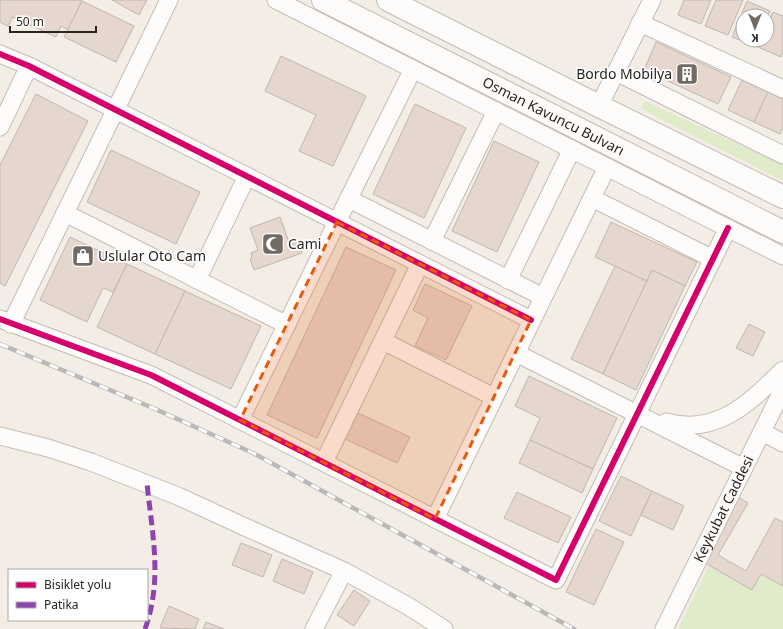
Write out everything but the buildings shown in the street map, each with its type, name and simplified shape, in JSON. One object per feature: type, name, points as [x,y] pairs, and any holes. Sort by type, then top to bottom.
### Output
[{"type":"highway","name":"Osman Kavuncu Bulvarı","points":[[323,0],[783,232]]},
{"type":"highway","name":"Osman Kavuncu Bulvarı","points":[[388,0],[783,197]]},
{"type":"street","points":[[169,0],[65,213],[5,322],[151,375],[556,580],[728,228]]},
{"type":"street","points":[[276,0],[783,256]]},
{"type":"street","points":[[599,106],[652,0]]},
{"type":"street","points":[[640,23],[783,89]]},
{"type":"street","points":[[0,54],[30,66],[531,320]]},
{"type":"street","points":[[0,127],[30,66]]},
{"type":"street","points":[[240,420],[336,222],[349,199],[413,69]]},
{"type":"street","points":[[616,72],[783,155]]},
{"type":"street","points":[[432,241],[496,111]]},
{"type":"street","points":[[508,280],[572,149]]},
{"type":"street","points":[[435,518],[607,167]]},
{"type":"street","points":[[198,280],[247,176]]},
{"type":"street","points":[[592,198],[713,260]]},
{"type":"street","points":[[349,199],[543,298]]},
{"type":"street","points":[[65,213],[287,325]]},
{"type":"street","points":[[324,462],[420,264]]},
{"type":"street","points":[[383,341],[494,397]]},
{"type":"street","points":[[516,353],[744,468]]},
{"type":"street","points":[[637,414],[678,425],[695,426],[711,423],[725,417],[744,405],[783,370]]},
{"type":"street","name":"Keykubat Caddesi","points":[[664,629],[783,389]]},
{"type":"street","points":[[762,432],[783,443]]},
{"type":"street","points":[[0,436],[71,455],[147,483],[344,570],[402,602],[444,629]]},
{"type":"street","points":[[314,629],[344,570]]},
{"type":"highlighted area","points":[[337,222],[531,320],[435,519],[240,420]]},
{"type":"green space","points":[[644,102],[647,102],[783,165],[783,181],[643,110],[641,106]]},
{"type":"green space","points":[[709,565],[752,589],[761,574],[783,586],[783,629],[678,629]]},
{"type":"railway","points":[[0,344],[153,408],[253,453],[574,629]]},
{"type":"marked path","points":[[147,483],[155,556],[154,592],[148,618]]},
{"type":"marked path","points":[[145,629],[147,621]]},
{"type":"cycle path","points":[[0,54],[29,66],[531,320]]},
{"type":"cycle path","points":[[0,319],[151,375],[556,580],[728,228]]},
{"type":"place","name":"Bordo Mobilya","points":[[687,74]]},
{"type":"place","name":"Cami","points":[[273,244]]},
{"type":"place","name":"Uslular Oto Cam","points":[[83,256]]}]
